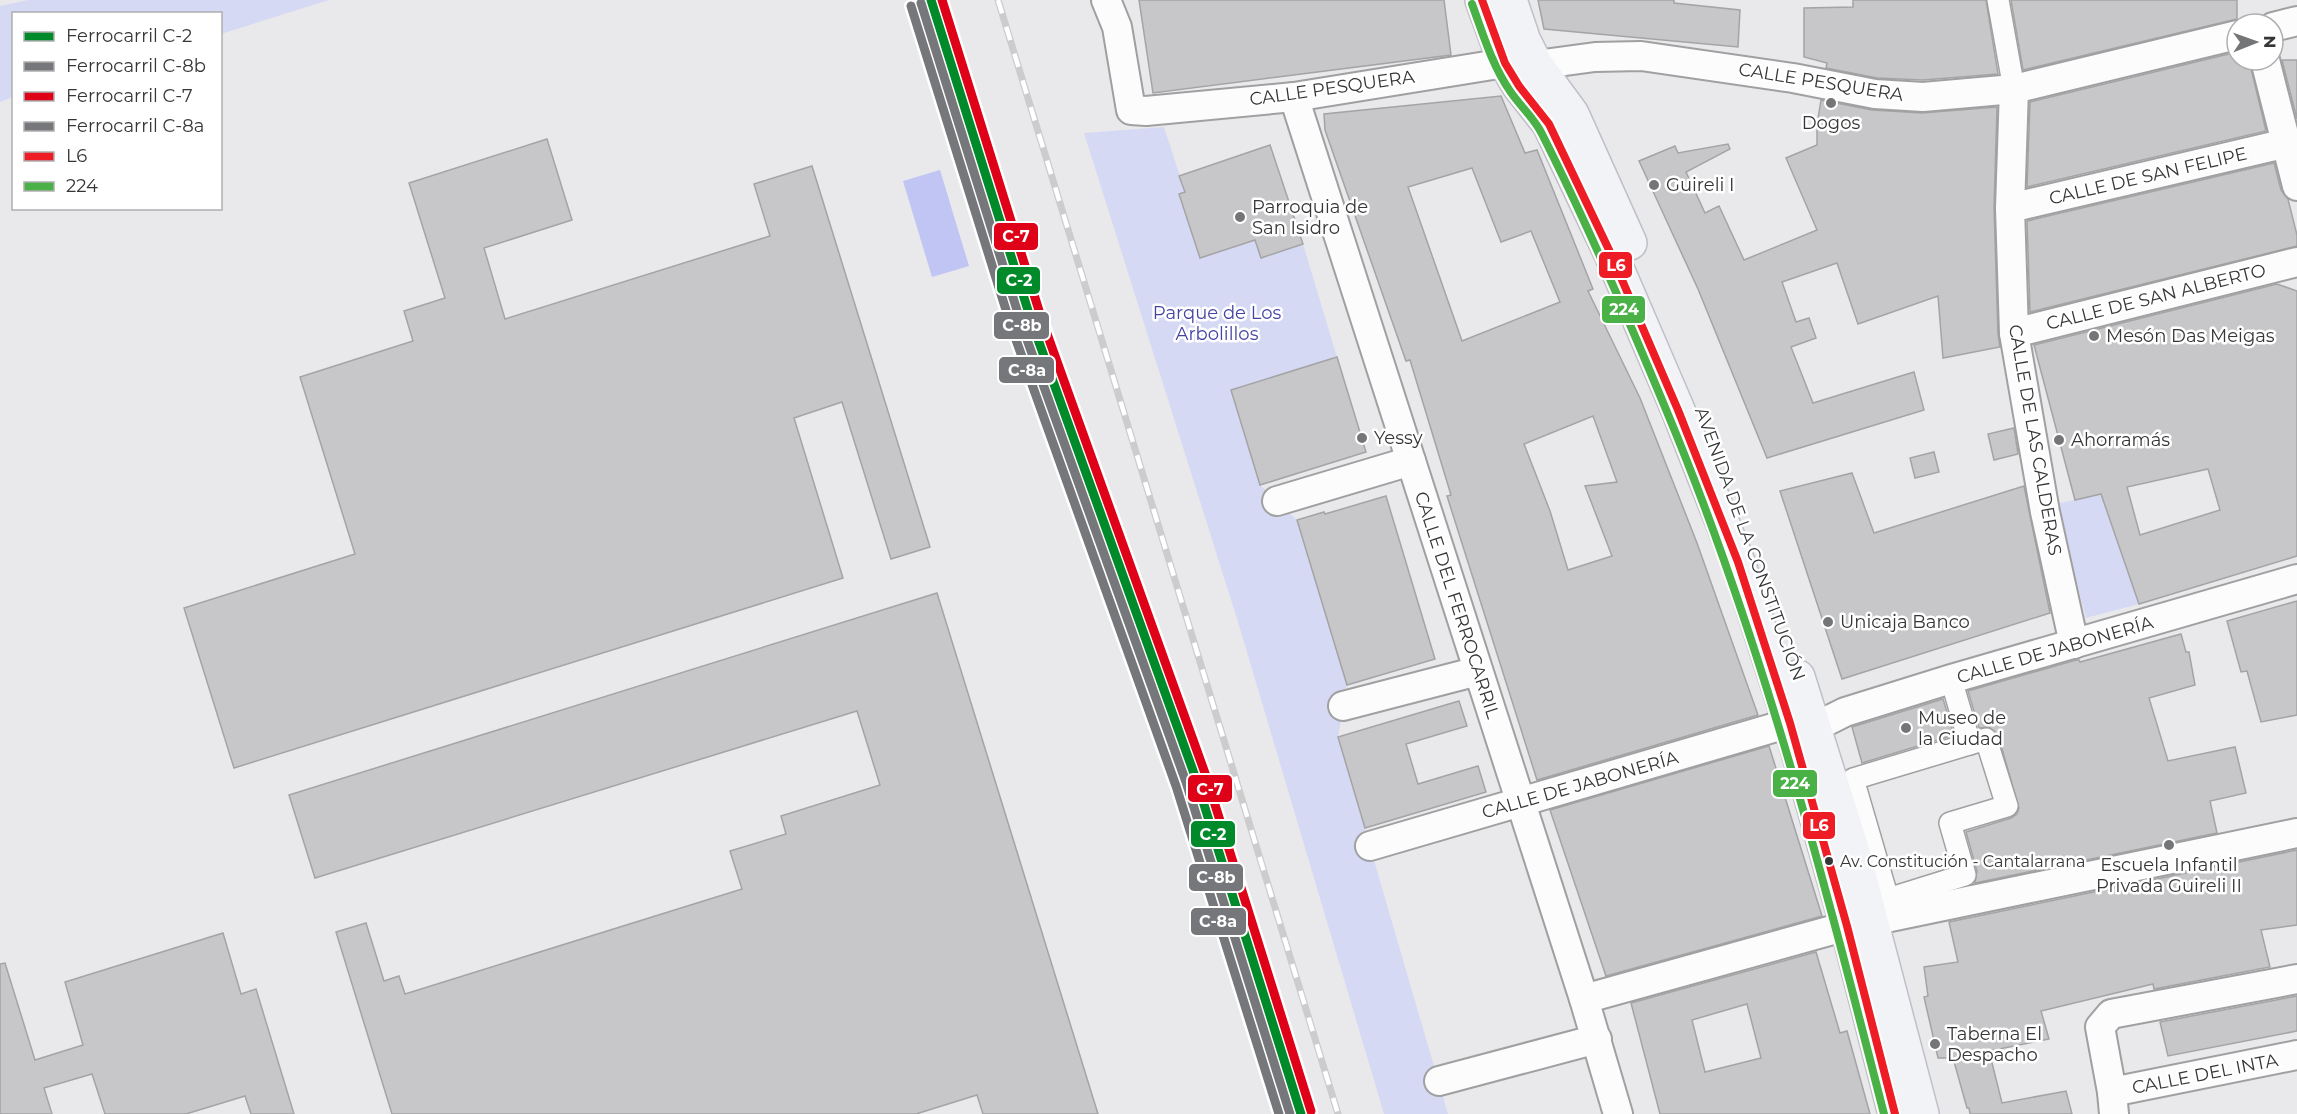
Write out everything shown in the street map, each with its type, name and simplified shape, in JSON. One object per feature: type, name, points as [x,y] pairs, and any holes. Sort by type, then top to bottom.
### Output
[{"type":"main road","name":"AVENIDA DE LA CONSTITUCIÓN","points":[[1482,0],[1521,64],[1610,252],[1674,400],[1803,725],[1859,924],[1922,1114]]},
{"type":"main road","name":"AVENIDA DE LA CONSTITUCIÓN","points":[[1510,0],[1521,64]]},
{"type":"main road","name":"AVENIDA DE LA CONSTITUCIÓN","points":[[1859,924],[1895,1114]]},
{"type":"street","name":"CALLE PESQUERA","points":[[1106,0],[1117,27],[1131,110],[1146,111],[1294,97],[1521,64],[1595,57],[1641,56],[1793,78],[1875,94],[1923,97],[2014,89],[2225,38]]},
{"type":"street","points":[[1998,0],[2014,89]]},
{"type":"street","points":[[2268,72],[2296,178]]},
{"type":"street","name":"CALLE DE LAS CALDERAS","points":[[2014,89],[2010,208],[2014,333],[2045,512],[2074,644]]},
{"type":"street","name":"CALLE DEL FERROCARRIL","points":[[1294,97],[1597,1039],[1618,1114]]},
{"type":"street","name":"CALLE DE SAN FELIPE","points":[[2010,208],[2287,143]]},
{"type":"street","name":"CALLE DE SAN ALBERTO","points":[[2014,333],[2297,262]]},
{"type":"street","points":[[1277,501],[1411,461]]},
{"type":"street","name":"CALLE DE JABONERÍA","points":[[1370,846],[1803,725],[2297,579]]},
{"type":"street","points":[[1343,706],[1478,671]]},
{"type":"street","points":[[1951,680],[1970,744]]},
{"type":"street","points":[[1986,739],[2007,806],[1950,823],[1965,875],[1888,899],[1853,779],[1970,744],[1986,739]]},
{"type":"street","points":[[1584,999],[1859,924],[2297,833]]},
{"type":"street","points":[[2113,1103],[2100,1027],[2111,1014],[2297,979]]},
{"type":"street","points":[[1439,1081],[1597,1039]]},
{"type":"street","name":"CALLE DEL INTA","points":[[2113,1103],[2297,1055]]},
{"type":"green space","points":[[28,0],[329,0],[222,34],[222,12],[12,12],[12,97],[0,102],[0,6]]},
{"type":"green space","name":"Parque de Los Arbolillos","points":[[1164,127],[1185,192],[1179,195],[1200,258],[1255,240],[1261,258],[1303,244],[1337,357],[1231,390],[1240,421],[1262,414],[1250,453],[1260,485],[1297,520],[1347,685],[1338,737],[1448,1114],[1384,1114],[1238,622],[1084,133]]},
{"type":"green space","points":[[2101,494],[2139,604],[2086,618],[2056,504]]},
{"type":"water","points":[[940,170],[969,266],[932,277],[903,181]]},
{"type":"building","points":[[1139,0],[1444,0],[1451,55],[1153,93]]},
{"type":"building","points":[[1538,0],[1674,0],[1674,3],[1740,10],[1738,47],[1544,29]]},
{"type":"building","points":[[1853,0],[1986,0],[1998,74],[1923,80],[1877,78],[1826,68],[1827,63],[1804,57],[1804,8],[1853,7]]},
{"type":"building","points":[[2011,0],[2237,0],[2237,12],[2225,12],[2225,22],[2023,70]]},
{"type":"building","points":[[2225,55],[2225,72],[2252,72],[2266,131],[2027,187],[2030,102]]},
{"type":"building","points":[[2285,60],[2297,60],[2297,119],[2285,72]]},
{"type":"building","points":[[1501,96],[1525,153],[1537,150],[1593,289],[1588,291],[1640,398],[1697,543],[1758,715],[1537,780],[1447,496],[1451,495],[1410,360],[1406,361],[1325,130],[1324,114]],"holes":[[[1472,168],[1501,242],[1531,231],[1560,302],[1462,341],[1408,187]],[[1593,416],[1617,482],[1585,486],[1612,556],[1568,570],[1550,511],[1524,444]]]},
{"type":"building","points":[[1821,100],[1872,110],[1922,113],[1997,107],[1994,208],[2000,347],[1943,358],[1938,296],[1858,324],[1837,263],[1782,282],[1796,322],[1809,318],[1816,338],[1791,347],[1813,403],[1914,372],[1924,410],[1767,458],[1698,289],[1639,161],[1675,146],[1678,153],[1728,144],[1730,149],[1686,172],[1705,213],[1719,206],[1744,260],[1817,230],[1786,158],[1817,145]]},
{"type":"building","points":[[547,139],[572,220],[484,248],[505,319],[770,236],[754,184],[812,166],[930,547],[891,559],[842,402],[794,418],[843,578],[234,768],[184,608],[355,554],[300,377],[413,341],[404,311],[445,298],[409,183]]},
{"type":"building","name":"Parroquia de San Isidro","points":[[1270,145],[1303,244],[1261,258],[1255,240],[1200,258],[1179,194],[1185,192],[1179,176]]},
{"type":"building","points":[[2274,163],[2281,190],[2288,199],[2297,235],[2297,246],[2030,312],[2027,221]]},
{"type":"building","points":[[2277,284],[2297,291],[2297,556],[2139,604],[2101,494],[2075,500],[2034,345]],"holes":[[[2208,469],[2220,510],[2140,535],[2127,487]]]},
{"type":"building","points":[[1337,357],[1366,452],[1260,485],[1231,390]]},
{"type":"building","points":[[2014,428],[2018,454],[1994,460],[1988,434]]},
{"type":"building","points":[[1934,452],[1939,472],[1915,478],[1910,458]]},
{"type":"building","points":[[1852,473],[1874,533],[2024,486],[2050,613],[1842,679],[1780,491]]},
{"type":"building","points":[[1386,496],[1435,659],[1347,685],[1297,520]]},
{"type":"building","points":[[937,593],[1098,1114],[983,1114],[977,1095],[916,1114],[392,1114],[336,932],[366,923],[384,981],[399,976],[405,994],[742,889],[730,851],[786,834],[781,816],[880,785],[857,711],[315,878],[289,795]]},
{"type":"building","points":[[2297,601],[2297,715],[2261,722],[2247,671],[2241,672],[2227,621]]},
{"type":"building","points":[[2181,634],[2186,652],[2189,652],[2195,685],[2149,698],[2168,761],[2235,747],[2246,793],[2210,801],[2217,833],[1975,883],[1977,871],[1966,832],[2011,818],[2017,814],[2019,808],[1998,735],[1989,727],[1979,728],[1968,691],[2076,660],[2080,662]]},
{"type":"building","name":"Museo de la Ciudad","points":[[1943,699],[1954,735],[1862,763],[1852,727]]},
{"type":"building","points":[[1459,701],[1467,726],[1406,744],[1418,784],[1478,766],[1486,792],[1365,828],[1338,737]]},
{"type":"building","points":[[1769,746],[1822,916],[1606,976],[1550,810]]},
{"type":"building","points":[[2297,850],[2297,925],[2261,930],[2270,967],[2154,989],[2153,984],[2041,1011],[2049,1039],[1989,1051],[2002,1103],[2066,1091],[2072,1114],[1970,1114],[1953,1058],[1938,1058],[1924,997],[1928,996],[1924,967],[1958,962],[1949,922]]},
{"type":"building","points":[[223,933],[241,994],[256,989],[294,1114],[251,1114],[245,1096],[186,1114],[105,1114],[92,1074],[44,1088],[52,1114],[0,1114],[0,964],[5,963],[35,1060],[83,1045],[65,982]]},
{"type":"building","points":[[1816,952],[1840,1033],[1847,1031],[1870,1114],[1660,1114],[1631,1003]],"holes":[[[1747,1004],[1761,1058],[1705,1072],[1692,1020]]]},
{"type":"building","points":[[2297,996],[2297,1031],[2168,1056],[2160,1022]]},
{"type":"railway","points":[[998,0],[1338,1114]]},
{"type":"rail line","name":"C-2","points":[[931,0],[1031,320],[1196,779],[1301,1114]]},
{"type":"rail line","name":"C-7","points":[[942,0],[1041,317],[1206,776],[1311,1111]]},
{"type":"rail line","name":"C-8b","points":[[921,3],[1021,323],[1186,782],[1290,1114]]},
{"type":"rail line","name":"C-8a","points":[[911,6],[1011,326],[1176,786],[1279,1114]]},
{"type":"transit line","name":"L6","points":[[1482,0],[1505,63],[1519,86],[1549,124],[1610,252],[1678,410],[1738,562],[1790,723],[1847,926],[1895,1114]]},
{"type":"transit line","name":"224","points":[[1472,4],[1498,71],[1510,91],[1539,128],[1607,272],[1701,498],[1732,584],[1788,759],[1814,847],[1884,1114]]},
{"type":"place","name":"Dogos","points":[[1831,103]]},
{"type":"place","name":"Guireli I","points":[[1654,185]]},
{"type":"place","name":"Parroquia de San Isidro","points":[[1240,217]]},
{"type":"place","name":"Mesón Das Meigas","points":[[2094,336]]},
{"type":"place","name":"Yessy","points":[[1362,438]]},
{"type":"place","name":"Ahorramás","points":[[2059,440]]},
{"type":"place","name":"Unicaja Banco","points":[[1828,622]]},
{"type":"place","name":"Museo de la Ciudad","points":[[1906,728]]},
{"type":"place","name":"Escuela Infantil Privada Guireli II","points":[[2169,845]]},
{"type":"place","name":"Av. Constitución - Cantalarrana","points":[[1829,861]]},
{"type":"place","name":"Taberna El Despacho","points":[[1935,1044]]}]
